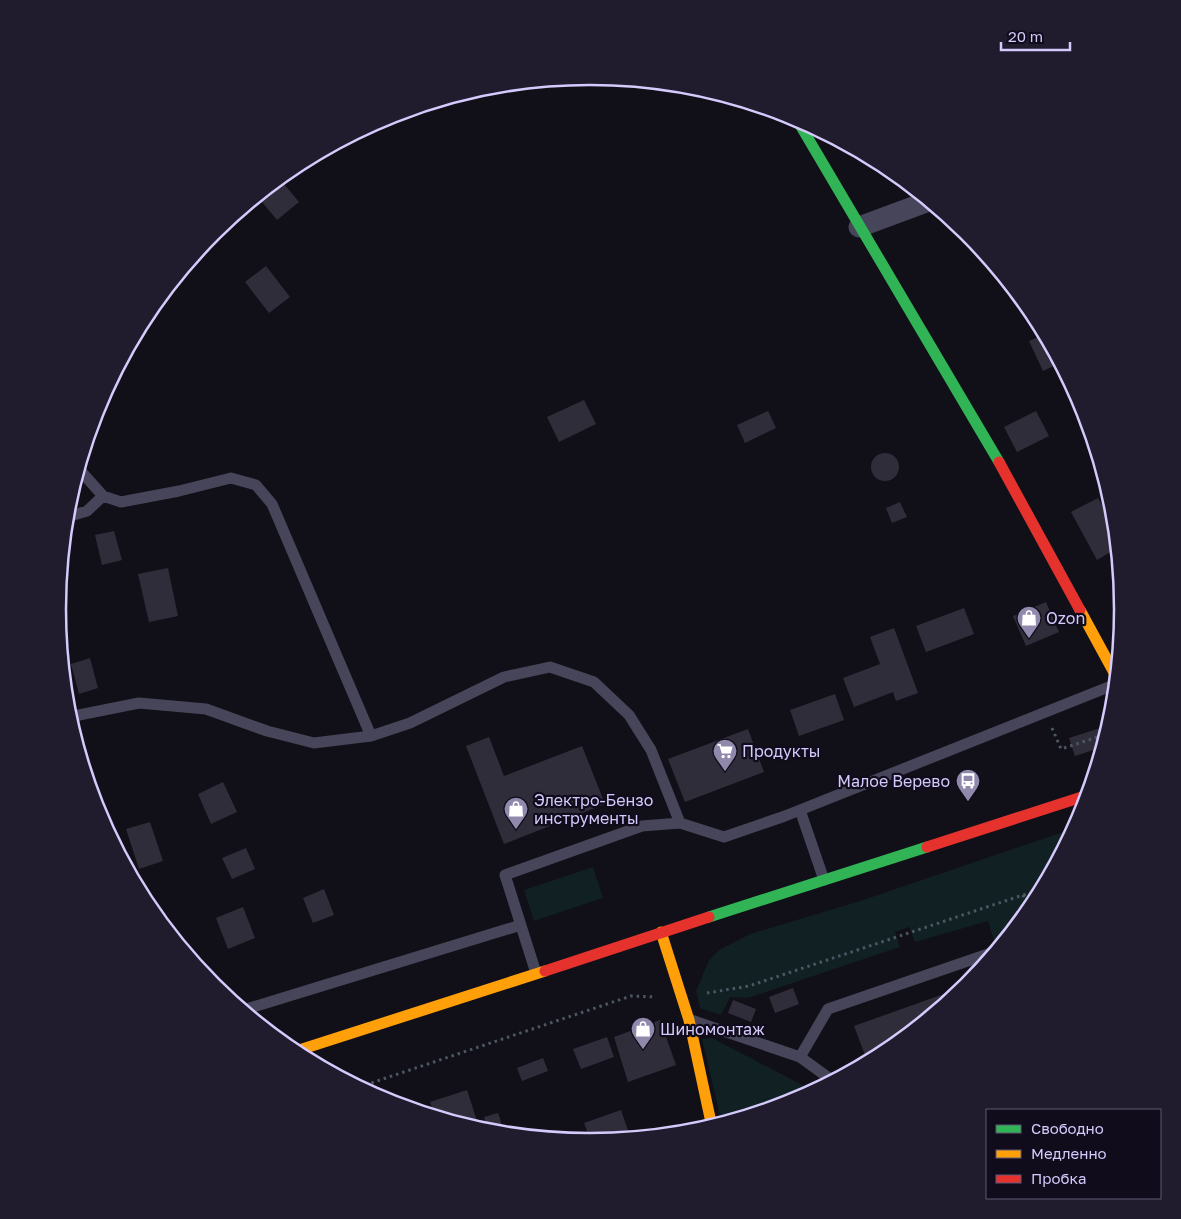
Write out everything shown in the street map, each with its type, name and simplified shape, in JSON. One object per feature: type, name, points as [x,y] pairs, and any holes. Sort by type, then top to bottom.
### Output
[{"type":"street","points":[[803,131],[1017,493],[1111,667]]},
{"type":"street","points":[[859,227],[922,204]]},
{"type":"street","points":[[304,1048],[1079,799]]},
{"type":"street","points":[[661,932],[689,1020],[710,1120]]},
{"type":"lane","points":[[84,474],[103,496],[121,502],[179,491],[231,478],[256,485],[272,504],[371,736]]},
{"type":"lane","points":[[75,515],[88,511],[103,496]]},
{"type":"lane","points":[[77,715],[140,703],[206,709],[267,731],[314,743],[371,736],[410,723],[504,677],[550,667],[594,682],[629,715],[651,750],[680,823]]},
{"type":"lane","points":[[536,973],[506,875],[642,826],[680,823],[724,837],[800,810],[1109,687]]},
{"type":"lane","points":[[800,810],[824,880]]},
{"type":"lane","points":[[250,1008],[521,924]]},
{"type":"lane","points":[[800,1057],[828,1009],[984,957]]},
{"type":"lane","points":[[689,1020],[800,1057],[828,1077]]},
{"type":"path","points":[[1061,724],[1052,728],[1061,749],[1099,737]]},
{"type":"path","points":[[368,1084],[631,996],[682,998],[749,986],[1031,894]]},
{"type":"path","points":[[1023,895],[1025,902]]},
{"type":"shaded area","points":[[1065,831],[1045,872],[995,943],[988,921],[915,942],[909,927],[895,932],[900,947],[748,998],[730,997],[721,1015],[700,1008],[696,991],[709,960],[719,950],[750,934],[860,901]]},
{"type":"shaded area","points":[[593,867],[603,898],[534,921],[524,890]]},
{"type":"shaded area","points":[[712,1038],[806,1087],[759,1106],[720,1117],[702,1039]]},
{"type":"building","points":[[284,184],[299,202],[277,220],[262,202]]},
{"type":"building","points":[[266,266],[290,297],[269,313],[245,282]]},
{"type":"building","points":[[1038,337],[1055,366],[1043,371],[1029,341]]},
{"type":"building","points":[[584,400],[596,424],[559,442],[547,417]]},
{"type":"building","points":[[768,411],[776,428],[745,443],[737,425]]},
{"type":"building","points":[[1036,411],[1049,436],[1017,452],[1004,427]]},
{"type":"building","points":[[885,453],[895,457],[899,467],[895,477],[885,481],[875,477],[871,467],[875,457]]},
{"type":"building","points":[[1098,498],[1106,512],[1111,551],[1097,560],[1071,512]]},
{"type":"building","points":[[900,502],[907,517],[892,523],[886,508]]},
{"type":"building","points":[[114,531],[122,560],[102,565],[95,535]]},
{"type":"building","points":[[168,568],[178,616],[149,622],[138,574]]},
{"type":"building","points":[[1046,602],[1059,632],[1026,646],[1013,616]]},
{"type":"building","points":[[964,608],[974,634],[926,652],[916,626]]},
{"type":"building","points":[[894,628],[918,693],[896,701],[893,692],[854,707],[843,678],[880,664],[870,637]]},
{"type":"building","points":[[90,658],[98,688],[79,694],[71,664]]},
{"type":"building","points":[[835,694],[844,720],[799,736],[790,710]]},
{"type":"building","points":[[1101,728],[1096,749],[1075,756],[1069,738]]},
{"type":"building","points":[[748,729],[764,772],[685,802],[668,759]]},
{"type":"building","points":[[489,737],[504,776],[582,746],[605,804],[504,844],[466,746]]},
{"type":"building","points":[[223,782],[237,812],[211,824],[198,794]]},
{"type":"building","points":[[150,822],[163,861],[139,869],[126,829]]},
{"type":"building","points":[[246,848],[255,869],[232,879],[222,858]]},
{"type":"building","points":[[324,889],[334,915],[313,923],[303,898]]},
{"type":"building","points":[[243,907],[255,938],[228,949],[216,918]]},
{"type":"building","points":[[793,988],[799,1004],[775,1013],[769,997]]},
{"type":"building","points":[[948,992],[910,1025],[865,1056],[854,1026]]},
{"type":"building","points":[[733,1000],[756,1009],[751,1022],[728,1013]]},
{"type":"building","points":[[660,1020],[676,1065],[628,1082],[614,1037]]},
{"type":"building","points":[[607,1037],[614,1057],[581,1069],[573,1049]]},
{"type":"building","points":[[543,1058],[548,1071],[522,1081],[517,1068]]},
{"type":"building","points":[[467,1090],[477,1121],[432,1109],[430,1102]]},
{"type":"building","points":[[621,1110],[629,1133],[588,1134],[584,1123]]},
{"type":"building","points":[[498,1113],[502,1126],[486,1124],[484,1117]]},
{"type":"traffic: fast","points":[[803,131],[999,462]]},
{"type":"traffic: fast","points":[[709,917],[927,847]]},
{"type":"traffic: slow","points":[[1080,610],[1111,667]]},
{"type":"traffic: slow","points":[[661,932],[689,1020],[710,1120]]},
{"type":"traffic: slow","points":[[304,1048],[545,971]]},
{"type":"traffic: jam","points":[[999,462],[1080,610]]},
{"type":"traffic: jam","points":[[927,847],[1080,798]]},
{"type":"traffic: jam","points":[[545,971],[709,917]]},
{"type":"place","name":"Ozon","points":[[1029,639]]},
{"type":"place","name":"Продукты","points":[[725,772]]},
{"type":"place","name":"Малое Верево","points":[[968,802]]},
{"type":"place","name":"Электро-Бензо инструменты","points":[[516,830]]},
{"type":"place","name":"Шиномонтаж","points":[[643,1050]]}]
